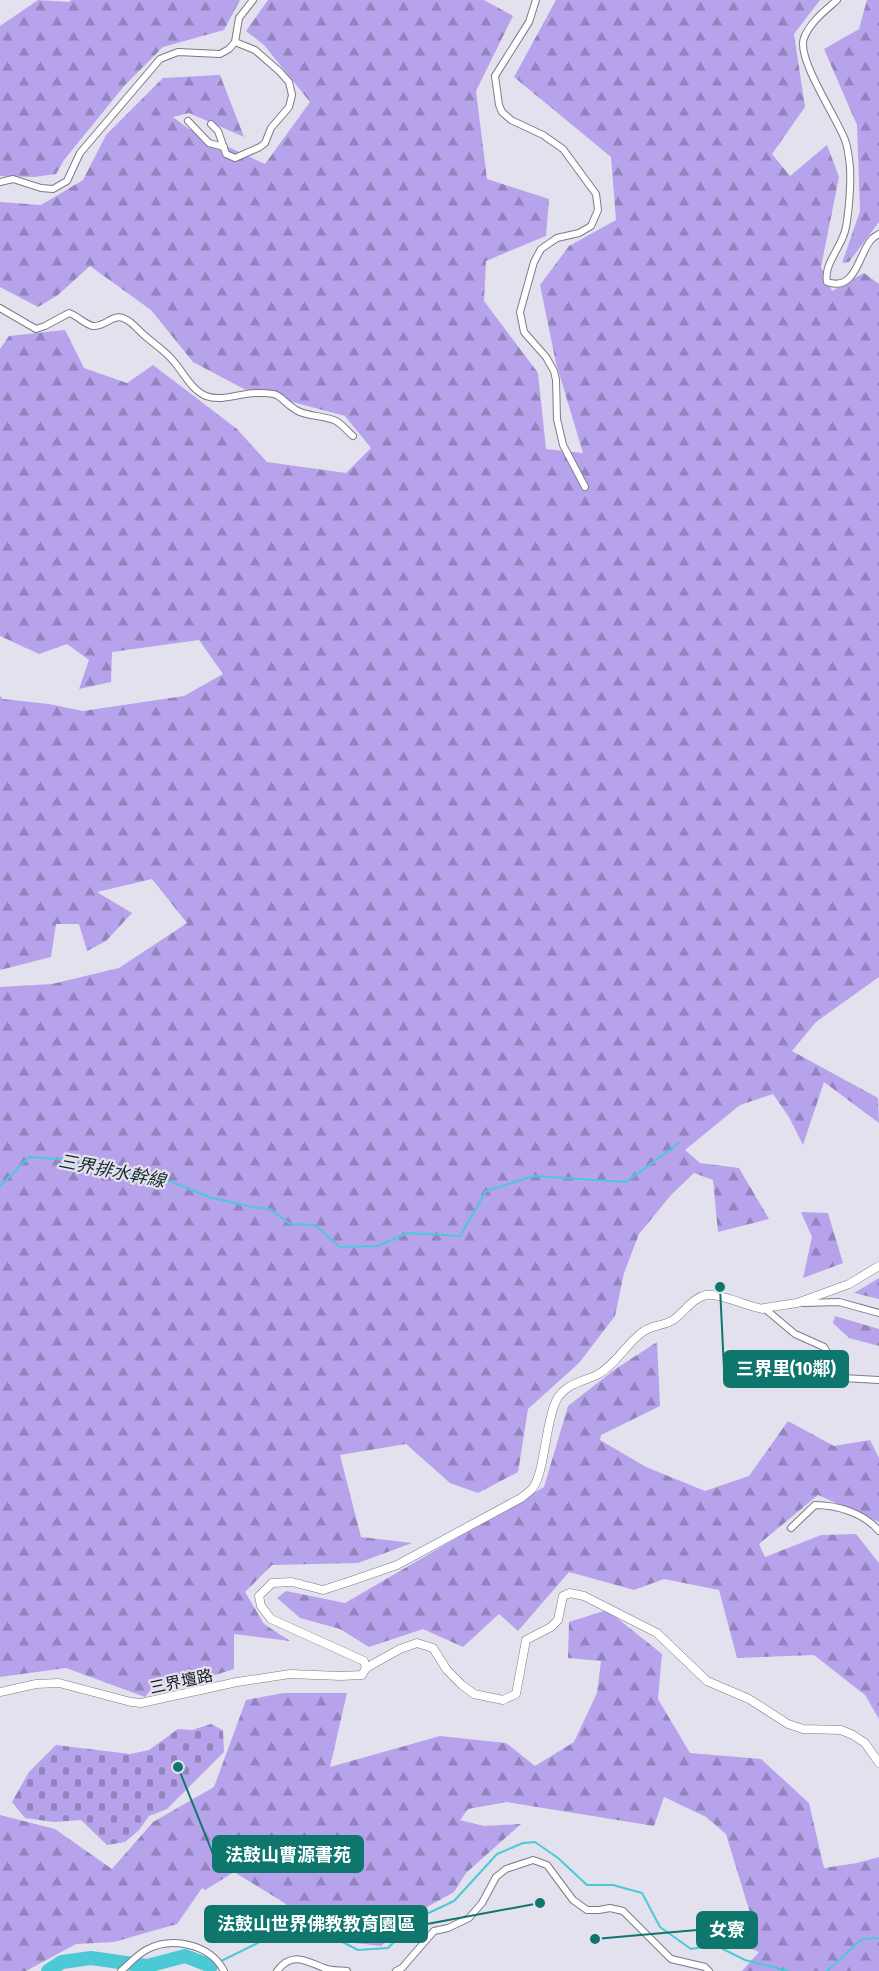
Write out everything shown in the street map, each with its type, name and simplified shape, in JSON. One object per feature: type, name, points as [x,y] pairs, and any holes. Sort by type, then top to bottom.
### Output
[{"type":"street","points":[[0,182],[13,179],[52,189],[67,181],[80,153],[160,59],[178,52],[220,54],[229,49],[235,42],[239,18],[253,0]]},
{"type":"street","points":[[536,0],[529,22],[495,76],[502,112],[511,120],[543,135],[563,150],[596,194],[598,210],[591,226],[579,233],[557,237],[541,249],[534,262],[520,312],[524,332],[554,370],[557,419],[563,446],[585,487]]},
{"type":"street","points":[[837,0],[809,28],[802,41],[812,73],[846,140],[850,167],[846,227],[841,246],[825,275],[827,282],[832,284],[848,280],[870,240],[879,234]]},
{"type":"street","points":[[211,124],[219,131],[226,154],[235,158],[265,144],[271,129],[289,107],[292,95],[289,82],[255,50],[235,42]]},
{"type":"street","points":[[188,121],[209,143],[224,147]]},
{"type":"street","points":[[0,308],[36,328],[45,326],[69,313],[77,315],[92,326],[99,325],[112,317],[121,316],[163,349],[190,384],[205,396],[215,398],[274,393],[284,398],[297,411],[337,421],[353,436]]},
{"type":"street","points":[[797,1303],[849,1284],[879,1266]]},
{"type":"street","points":[[879,1313],[839,1302],[797,1303],[763,1310],[723,1296],[707,1295],[698,1299],[672,1321],[650,1326],[598,1374],[570,1385],[557,1397],[550,1412],[537,1479],[532,1489],[521,1498],[397,1565],[323,1590],[292,1582],[272,1583],[259,1596],[261,1606],[271,1619],[364,1660],[366,1668],[417,1642],[433,1648],[447,1670],[474,1694],[503,1700],[516,1694],[526,1640],[551,1627],[558,1620],[563,1596],[570,1593],[584,1596],[657,1633],[707,1681],[749,1699],[788,1724],[803,1729],[841,1730],[853,1735],[865,1743],[879,1763]]},
{"type":"street","points":[[764,1308],[795,1334],[824,1347],[842,1378],[879,1380]]},
{"type":"street","points":[[791,1528],[814,1505],[825,1505],[851,1512],[874,1525],[879,1531]]},
{"type":"street","name":"三界壇路","points":[[0,1692],[36,1684],[59,1683],[141,1703],[290,1674],[362,1675],[366,1668]]},
{"type":"street","points":[[396,1971],[402,1968],[434,1931],[448,1928],[469,1918],[482,1903],[496,1877],[506,1869],[533,1860],[547,1865],[573,1900],[587,1910],[610,1908],[623,1911],[671,1959],[705,1967],[709,1971]]},
{"type":"street","points":[[121,1971],[144,1951],[158,1945],[178,1944],[196,1946],[207,1951],[220,1963],[224,1971]]},
{"type":"street","points":[[277,1971],[280,1966],[291,1960],[305,1959],[326,1969],[347,1971]]},
{"type":"green space","points":[[38,0],[69,2],[71,0],[240,0],[224,30],[163,47],[125,85],[64,160],[56,174],[34,177],[0,176],[0,26]]},
{"type":"green space","points":[[268,0],[484,0],[513,16],[476,91],[487,179],[549,199],[546,236],[486,261],[484,301],[538,373],[546,449],[583,453],[556,363],[540,285],[569,246],[616,220],[611,157],[514,77],[556,0],[820,0],[794,34],[805,107],[772,154],[790,176],[827,145],[839,177],[821,267],[832,291],[864,273],[879,284],[879,977],[816,1022],[792,1051],[878,1098],[879,1123],[824,1082],[803,1145],[789,1117],[773,1094],[740,1105],[685,1150],[700,1163],[739,1168],[769,1219],[718,1232],[713,1180],[694,1173],[671,1195],[639,1234],[624,1273],[615,1316],[579,1363],[528,1409],[518,1472],[478,1493],[450,1483],[406,1444],[340,1455],[361,1537],[412,1543],[358,1563],[272,1565],[245,1592],[264,1624],[290,1641],[234,1634],[234,1669],[178,1687],[167,1681],[152,1688],[145,1697],[66,1668],[0,1677],[0,987],[52,984],[119,968],[187,923],[152,879],[97,892],[132,913],[106,941],[87,951],[79,924],[56,924],[51,957],[0,970],[0,696],[3,699],[49,704],[83,711],[184,696],[223,674],[199,640],[112,652],[111,682],[79,689],[89,660],[67,644],[39,654],[0,636],[0,349],[9,336],[65,330],[84,368],[127,383],[153,365],[237,429],[267,462],[346,473],[371,448],[345,416],[244,389],[193,362],[151,310],[90,266],[58,295],[38,307],[0,287],[0,202],[41,205],[83,180],[106,135],[163,78],[220,75],[244,137],[189,113],[173,117],[189,129],[265,164],[310,102],[264,45],[246,31]]},
{"type":"green space","points":[[867,0],[879,0],[879,222],[849,262],[842,263],[860,211],[857,125],[824,49],[859,29]]},
{"type":"green space","points":[[801,1212],[828,1213],[843,1263],[803,1278],[812,1237]]},
{"type":"green space","points":[[879,1278],[879,1299],[854,1293]]},
{"type":"green space","points":[[835,1316],[879,1329],[879,1346],[849,1338],[833,1323]]},
{"type":"green space","points":[[657,1342],[660,1406],[601,1435],[600,1440],[646,1467],[705,1491],[749,1476],[788,1421],[834,1446],[870,1440],[879,1458],[879,1522],[818,1495],[759,1544],[765,1557],[821,1535],[856,1534],[879,1563],[879,1719],[865,1695],[814,1655],[737,1658],[719,1590],[664,1579],[634,1590],[569,1572],[518,1631],[499,1614],[463,1647],[423,1629],[369,1647],[340,1629],[300,1618],[277,1598],[286,1591],[345,1603],[544,1487],[568,1406],[614,1370]]},
{"type":"green space","points":[[607,1610],[662,1654],[658,1699],[690,1753],[761,1759],[809,1803],[824,1868],[879,1857],[879,1971],[742,1971],[759,1952],[718,1935],[750,1913],[726,1834],[706,1817],[664,1797],[654,1826],[507,1802],[468,1809],[460,1820],[484,1826],[521,1824],[466,1873],[454,1892],[418,1912],[381,1946],[330,1940],[283,1902],[234,1872],[205,1890],[202,1888],[177,1924],[114,1942],[76,1944],[26,1971],[0,1971],[0,1815],[55,1829],[112,1869],[153,1822],[214,1787],[246,1700],[283,1693],[347,1693],[330,1767],[440,1736],[506,1743],[535,1766],[574,1742],[597,1693],[601,1661],[568,1658],[569,1622]]},
{"type":"green space","points":[[211,1724],[223,1730],[224,1752],[167,1809],[149,1816],[139,1830],[125,1842],[107,1845],[81,1820],[53,1822],[25,1818],[12,1802],[29,1772],[56,1745],[130,1754],[149,1750],[178,1729],[192,1730]]},
{"type":"waterway","name":"三界排水幹線","points":[[0,1186],[29,1157],[68,1160],[116,1174],[157,1176],[209,1197],[270,1209],[290,1224],[315,1225],[340,1247],[377,1246],[408,1233],[460,1236],[486,1191],[534,1176],[626,1182],[679,1143]]},
{"type":"waterway","points":[[211,1971],[211,1966],[292,1926],[331,1936],[358,1950],[388,1948],[418,1918],[454,1901],[497,1854],[523,1843],[535,1842],[558,1858],[587,1885],[613,1885],[642,1893],[660,1927],[691,1949],[715,1945],[745,1960],[788,1971]]},
{"type":"waterway","points":[[827,1971],[862,1939],[879,1938]]},
{"type":"waterway","points":[[48,1971],[62,1962],[91,1958],[147,1966],[185,1956],[211,1966]]},
{"type":"place","name":"三界里(10鄰)","points":[[720,1287]]},
{"type":"place","name":"法鼓山曹源書苑","points":[[178,1767]]},
{"type":"place","name":"法鼓山世界佛教教育園區","points":[[540,1903]]},
{"type":"place","name":"女寮","points":[[595,1939]]}]
